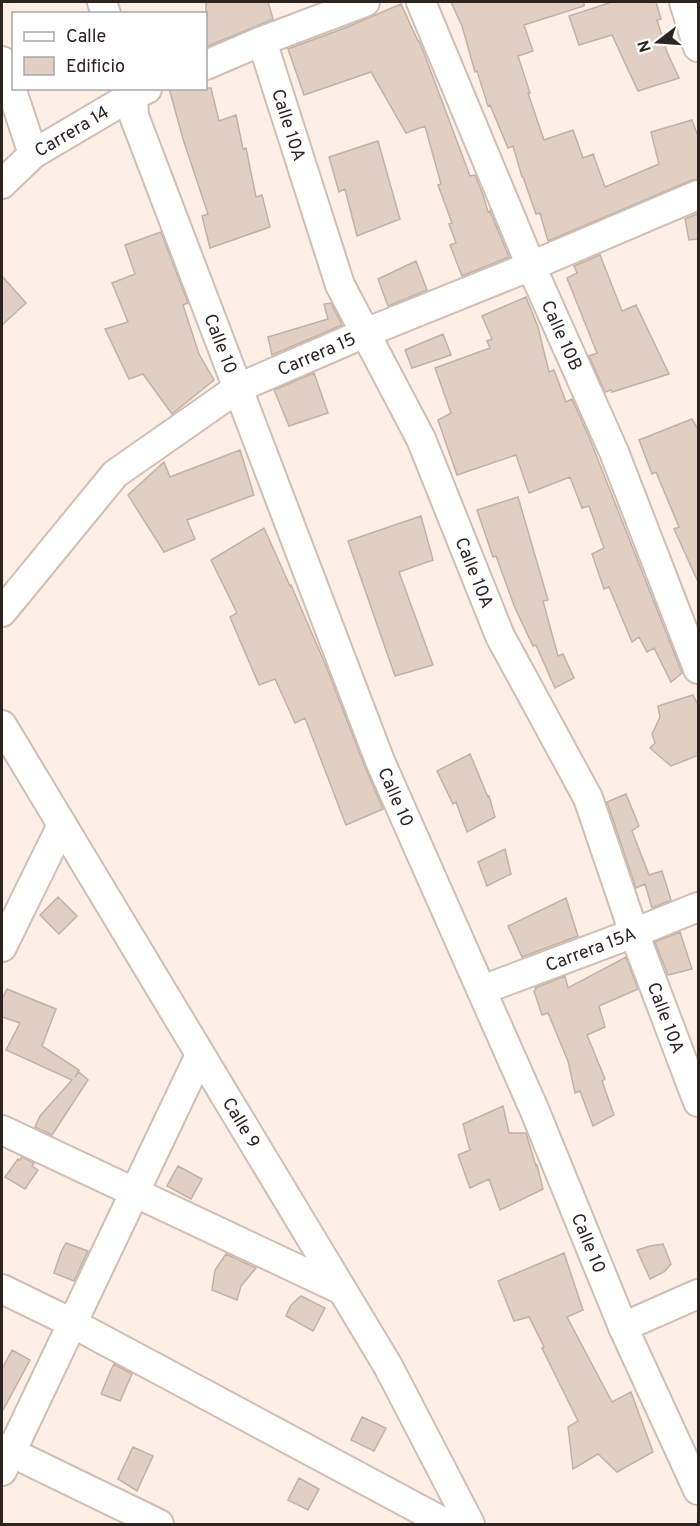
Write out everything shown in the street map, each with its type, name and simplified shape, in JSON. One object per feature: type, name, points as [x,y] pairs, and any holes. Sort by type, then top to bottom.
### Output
[{"type":"street","points":[[207,65],[364,2]]},
{"type":"street","name":"Calle 10B","points":[[421,2],[531,266],[614,452],[699,669]]},
{"type":"street","points":[[684,2],[699,47]]},
{"type":"street","name":"Calle 10A","points":[[262,41],[340,285],[421,439],[500,636],[588,798],[634,933],[699,1102]]},
{"type":"street","points":[[2,61],[33,154]]},
{"type":"street","name":"Carrera 14","points":[[2,184],[33,154],[138,91]]},
{"type":"street","name":"Calle 10","points":[[138,91],[134,116],[380,761],[534,1109],[623,1327],[699,1490]]},
{"type":"street","name":"Carrera 15","points":[[2,612],[115,474],[238,388],[699,195]]},
{"type":"street","name":"Calle 9","points":[[2,725],[388,1366],[470,1524]]},
{"type":"street","points":[[2,947],[62,825]]},
{"type":"street","name":"Carrera 15A","points":[[482,990],[699,907]]},
{"type":"street","points":[[159,1524],[4,1457],[72,1323],[200,1055]]},
{"type":"street","points":[[2,1130],[342,1290]]},
{"type":"street","points":[[2,1289],[72,1323],[447,1524]]},
{"type":"street","points":[[623,1327],[699,1294]]},
{"type":"building","points":[[206,2],[268,2],[273,19],[207,47]]},
{"type":"building","points":[[451,2],[584,2],[584,6],[524,25],[533,51],[518,56],[544,140],[573,130],[583,158],[593,154],[605,187],[659,164],[651,132],[692,120],[699,139],[699,179],[548,241],[540,213],[536,214],[522,177],[513,146],[508,148],[490,105],[488,106],[477,71],[475,72],[462,26]]},
{"type":"building","points":[[612,2],[656,2],[661,19],[657,20],[667,52],[679,78],[638,91],[612,35],[579,45],[569,16]]},
{"type":"building","points":[[401,4],[422,48],[470,176],[475,175],[488,212],[490,211],[509,257],[462,276],[450,245],[456,243],[449,224],[452,223],[438,185],[441,184],[425,126],[406,133],[371,72],[304,95],[288,49]]},
{"type":"building","points":[[211,88],[219,121],[236,115],[243,149],[246,148],[256,197],[262,195],[270,227],[210,248],[202,216],[208,214],[170,90],[207,90]]},
{"type":"building","points":[[378,141],[400,219],[357,236],[345,189],[339,192],[329,157]]},
{"type":"building","points":[[699,213],[699,239],[689,240],[685,219]]},
{"type":"building","points":[[161,232],[188,303],[183,305],[199,354],[214,380],[172,414],[143,374],[129,379],[105,329],[128,322],[112,283],[135,274],[125,245]]},
{"type":"building","points":[[600,255],[622,311],[636,305],[669,374],[612,392],[611,390],[605,392],[589,356],[597,353],[567,278],[577,273],[574,266]]},
{"type":"building","points":[[416,261],[427,290],[388,306],[378,279]]},
{"type":"building","points":[[2,276],[26,303],[2,325]]},
{"type":"building","points":[[526,297],[538,327],[549,372],[554,370],[566,402],[572,399],[589,437],[682,673],[671,682],[654,648],[647,652],[639,637],[632,642],[609,587],[604,589],[592,554],[604,548],[589,506],[582,508],[570,477],[529,493],[516,455],[457,475],[438,420],[451,413],[435,368],[490,348],[487,341],[492,339],[482,316]]},
{"type":"building","points":[[331,303],[342,325],[272,355],[268,337],[328,319],[324,304]]},
{"type":"building","points":[[443,334],[451,355],[412,368],[405,350]]},
{"type":"building","points":[[314,373],[328,413],[289,426],[274,390]]},
{"type":"building","points":[[692,419],[699,431],[699,584],[674,529],[679,527],[656,472],[652,474],[639,440]]},
{"type":"building","points":[[240,450],[254,495],[187,520],[195,539],[164,552],[128,495],[164,462],[170,477]]},
{"type":"building","points":[[518,497],[548,600],[543,601],[558,656],[563,654],[574,678],[555,688],[536,645],[533,646],[515,608],[496,556],[493,557],[477,510]]},
{"type":"building","points":[[421,516],[433,560],[399,572],[433,665],[395,676],[348,541]]},
{"type":"building","points":[[264,528],[326,666],[383,809],[346,825],[305,718],[295,723],[275,679],[259,685],[230,617],[237,613],[211,560]]},
{"type":"building","points":[[693,695],[699,707],[699,755],[671,766],[650,748],[655,743],[652,734],[660,717],[658,706]]},
{"type":"building","points":[[470,754],[489,796],[495,817],[467,832],[456,802],[453,804],[437,771]]},
{"type":"building","points":[[626,794],[639,826],[632,831],[649,875],[662,871],[671,900],[652,908],[645,884],[636,888],[607,802]]},
{"type":"building","points":[[505,849],[511,874],[487,886],[478,862]]},
{"type":"building","points":[[58,897],[77,916],[59,934],[40,915]]},
{"type":"building","points":[[566,898],[578,936],[522,957],[508,926]]},
{"type":"building","points":[[680,932],[692,969],[668,975],[655,942]]},
{"type":"building","points":[[626,957],[638,989],[599,1006],[605,1027],[587,1035],[605,1079],[602,1081],[614,1115],[593,1126],[580,1091],[575,1093],[568,1061],[548,1013],[542,1015],[534,991],[535,988],[565,976],[568,988]]},
{"type":"building","points":[[7,989],[56,1009],[42,1046],[79,1070],[75,1077],[79,1072],[88,1080],[52,1135],[35,1127],[40,1116],[72,1080],[6,1050],[20,1023],[2,1017],[2,999]]},
{"type":"building","points":[[503,1106],[509,1133],[526,1133],[543,1189],[500,1210],[489,1179],[470,1188],[458,1155],[470,1150],[463,1124]]},
{"type":"building","points":[[22,1157],[34,1163],[32,1166],[38,1170],[25,1189],[5,1177]]},
{"type":"building","points":[[178,1166],[202,1179],[191,1199],[167,1186]]},
{"type":"building","points":[[66,1243],[88,1251],[74,1281],[54,1273]]},
{"type":"building","points":[[663,1244],[671,1264],[664,1272],[650,1279],[637,1250]]},
{"type":"building","points":[[564,1253],[583,1310],[567,1317],[612,1402],[631,1392],[653,1452],[617,1472],[598,1454],[573,1469],[568,1427],[578,1421],[529,1317],[514,1321],[498,1281]]},
{"type":"building","points":[[226,1254],[256,1268],[241,1286],[237,1300],[212,1290],[215,1270]]},
{"type":"building","points":[[301,1296],[325,1308],[313,1331],[286,1316],[291,1305]]},
{"type":"building","points":[[12,1350],[30,1360],[2,1412],[2,1369]]},
{"type":"building","points":[[114,1364],[132,1374],[120,1401],[101,1394]]},
{"type":"building","points":[[362,1417],[386,1428],[374,1451],[351,1440]]},
{"type":"building","points":[[133,1447],[153,1456],[137,1491],[118,1479]]},
{"type":"building","points":[[299,1478],[319,1489],[308,1510],[288,1500]]}]
